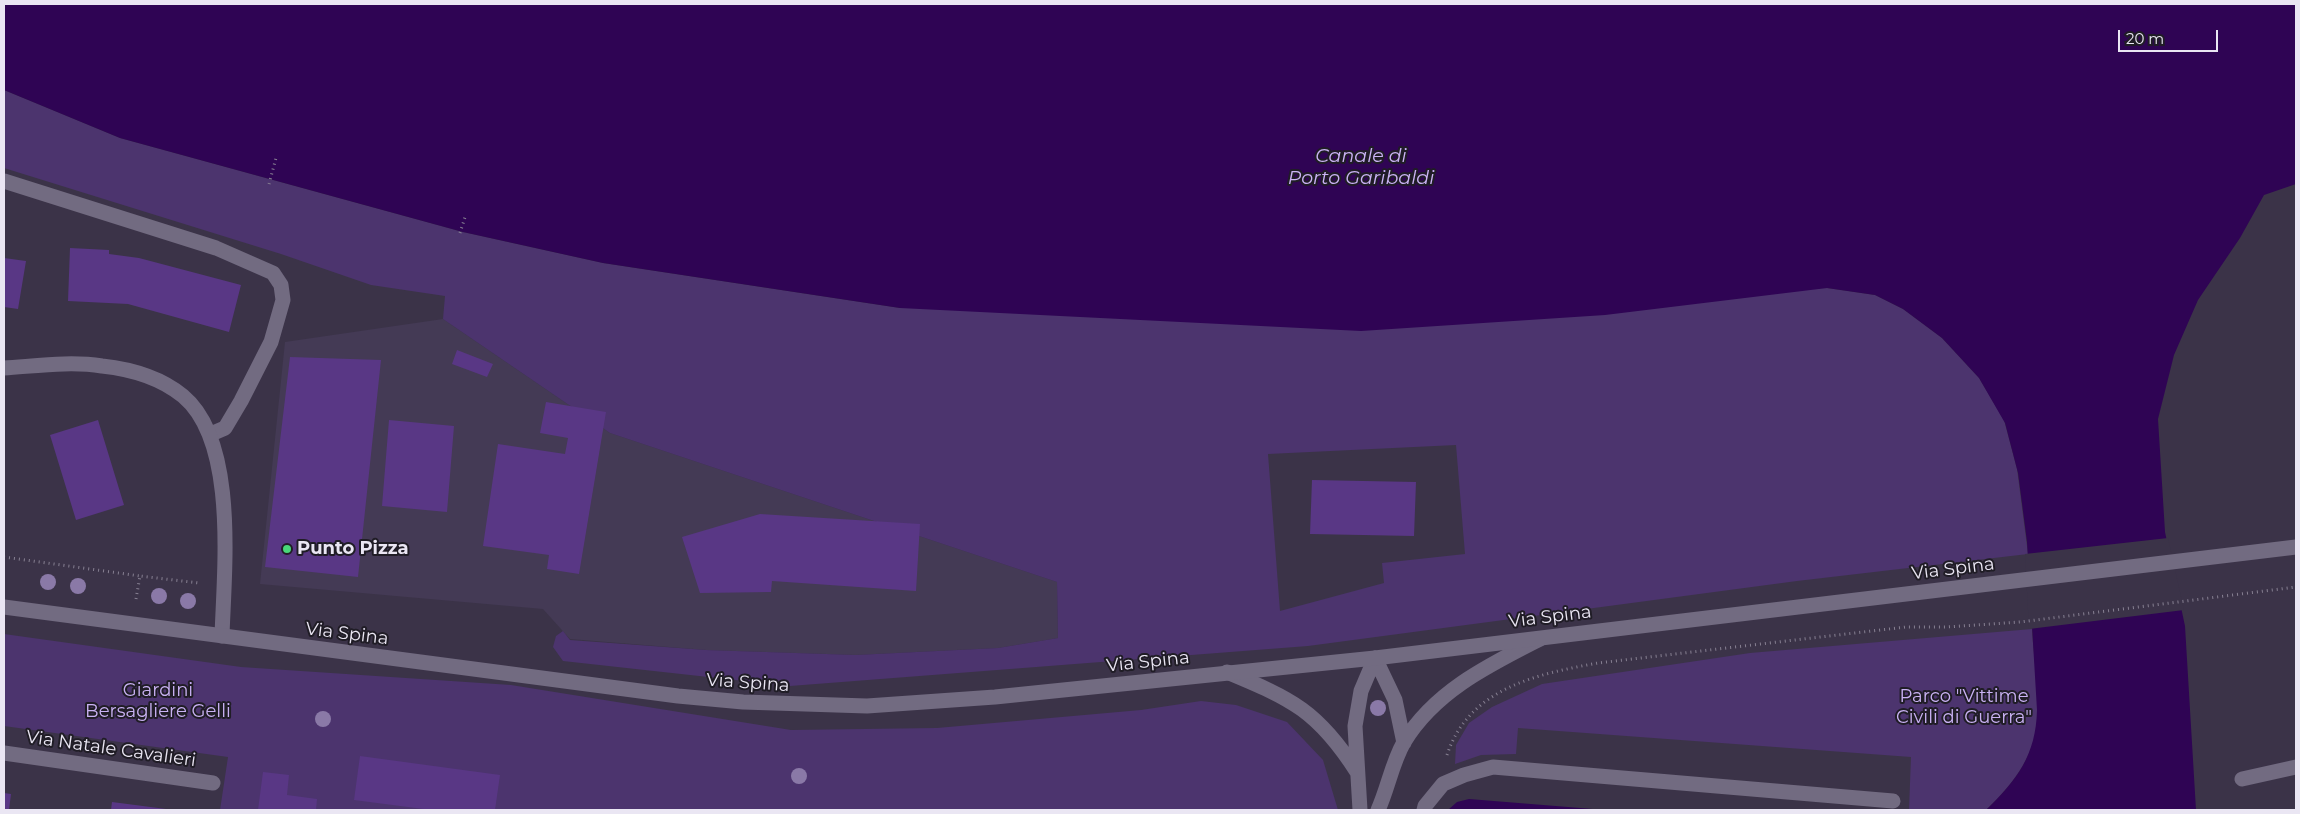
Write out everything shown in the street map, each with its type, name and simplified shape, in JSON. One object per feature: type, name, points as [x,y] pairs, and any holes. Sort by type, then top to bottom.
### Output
[{"type":"street","points":[[4,180],[216,248],[273,273],[282,285],[283,300],[271,342],[225,428],[211,434]]},
{"type":"street","points":[[4,368],[66,364],[126,369],[168,386],[183,396],[205,422],[211,434],[218,465],[223,504],[224,586],[222,636]]},
{"type":"street","name":"Via Spina","points":[[4,607],[678,696],[808,705],[867,706],[923,703],[1375,658],[2296,547]]},
{"type":"street","points":[[1378,810],[1404,743],[1423,716],[1476,672],[1544,637]]},
{"type":"street","points":[[1375,658],[1395,700],[1404,743]]},
{"type":"street","points":[[1360,810],[1356,772],[1355,726],[1361,691],[1375,658]]},
{"type":"street","points":[[1227,672],[1279,694],[1305,710],[1338,744],[1356,772]]},
{"type":"street","name":"Via Natale Cavalieri","points":[[4,753],[213,782]]},
{"type":"street","points":[[1424,810],[1425,806],[1443,784],[1464,774],[1493,767],[1893,801]]},
{"type":"street","points":[[2242,778],[2296,767]]},
{"type":"path","points":[[270,184],[276,158]]},
{"type":"path","points":[[460,232],[466,214]]},
{"type":"path","points":[[4,557],[224,586]]},
{"type":"path","points":[[132,625],[140,576]]},
{"type":"path","points":[[1443,784],[1448,754],[1467,716],[1482,703],[1501,692],[1532,678],[1561,670],[1598,663],[1906,627],[1947,627],[2020,622],[2296,587]]},
{"type":"shaded area","points":[[443,319],[610,433],[1057,582],[1058,638],[998,648],[856,655],[706,650],[570,639],[543,609],[260,584],[285,342]]},
{"type":"green space","points":[[4,90],[120,138],[463,232],[603,263],[900,308],[1827,288],[1875,295],[1903,309],[1942,338],[1979,378],[2004,420],[2017,469],[2028,554],[1797,581],[1308,646],[790,686],[563,661],[553,647],[556,636],[563,631],[570,640],[706,650],[856,655],[998,648],[1058,638],[1057,582],[610,433],[443,319],[445,296],[371,285],[281,254],[4,168]],"holes":[[[1456,445],[1465,554],[1382,563],[1384,583],[1280,611],[1268,454]]]},
{"type":"green space","name":"Parco \"Vittime Civili di Guerra\"","points":[[2032,629],[2038,697],[2036,733],[2023,766],[1986,810],[1909,810],[1911,757],[1518,728],[1516,754],[1481,755],[1455,764],[1456,745],[1469,723],[1492,707],[1542,684],[1750,653]]},
{"type":"green space","name":"Giardini Bersagliere Gelli","points":[[4,634],[241,667],[511,685],[791,730],[937,728],[1141,710],[1201,701],[1236,705],[1287,722],[1323,760],[1338,810],[220,810],[228,757],[4,726]]},
{"type":"water","name":"Canale di Porto Garibaldi","points":[[4,4],[2296,4],[2296,184],[2264,195],[2240,238],[2198,300],[2174,355],[2158,419],[2165,532],[2185,626],[2196,810],[1986,810],[2007,788],[2023,766],[2029,754],[2036,726],[2037,710],[2027,542],[2018,473],[2005,423],[1979,378],[1942,338],[1903,309],[1875,295],[1827,288],[1605,315],[1361,331],[900,308],[603,263],[463,232],[120,138],[4,90]]},
{"type":"water","points":[[1469,799],[1605,810],[1448,810],[1457,802]]},
{"type":"pier","points":[[2168,538],[2184,610],[2029,629],[2025,554]]},
{"type":"building","points":[[70,248],[109,250],[109,254],[139,258],[241,285],[229,332],[128,304],[68,301]]},
{"type":"building","points":[[4,258],[26,261],[18,309],[4,307]]},
{"type":"building","points":[[457,350],[493,364],[487,377],[452,364]]},
{"type":"building","points":[[290,357],[381,360],[358,577],[265,567]]},
{"type":"building","points":[[546,402],[606,412],[579,574],[547,569],[549,555],[483,546],[498,444],[565,454],[568,438],[540,433]]},
{"type":"building","points":[[98,420],[124,505],[76,520],[50,435]]},
{"type":"building","points":[[389,420],[454,426],[447,512],[382,506]]},
{"type":"building","points":[[1312,480],[1416,482],[1414,536],[1310,534]]},
{"type":"building","points":[[760,514],[920,524],[916,591],[772,581],[771,592],[700,593],[682,537]]},
{"type":"building","points":[[360,756],[500,775],[495,810],[431,810],[354,800]]},
{"type":"building","points":[[263,772],[289,775],[287,795],[317,799],[316,810],[258,810]]},
{"type":"building","points":[[4,793],[11,794],[9,810],[4,810]]},
{"type":"building","points":[[112,802],[166,809],[166,810],[111,810]]},
{"type":"place","name":"Punto Pizza","points":[[287,549]]}]
